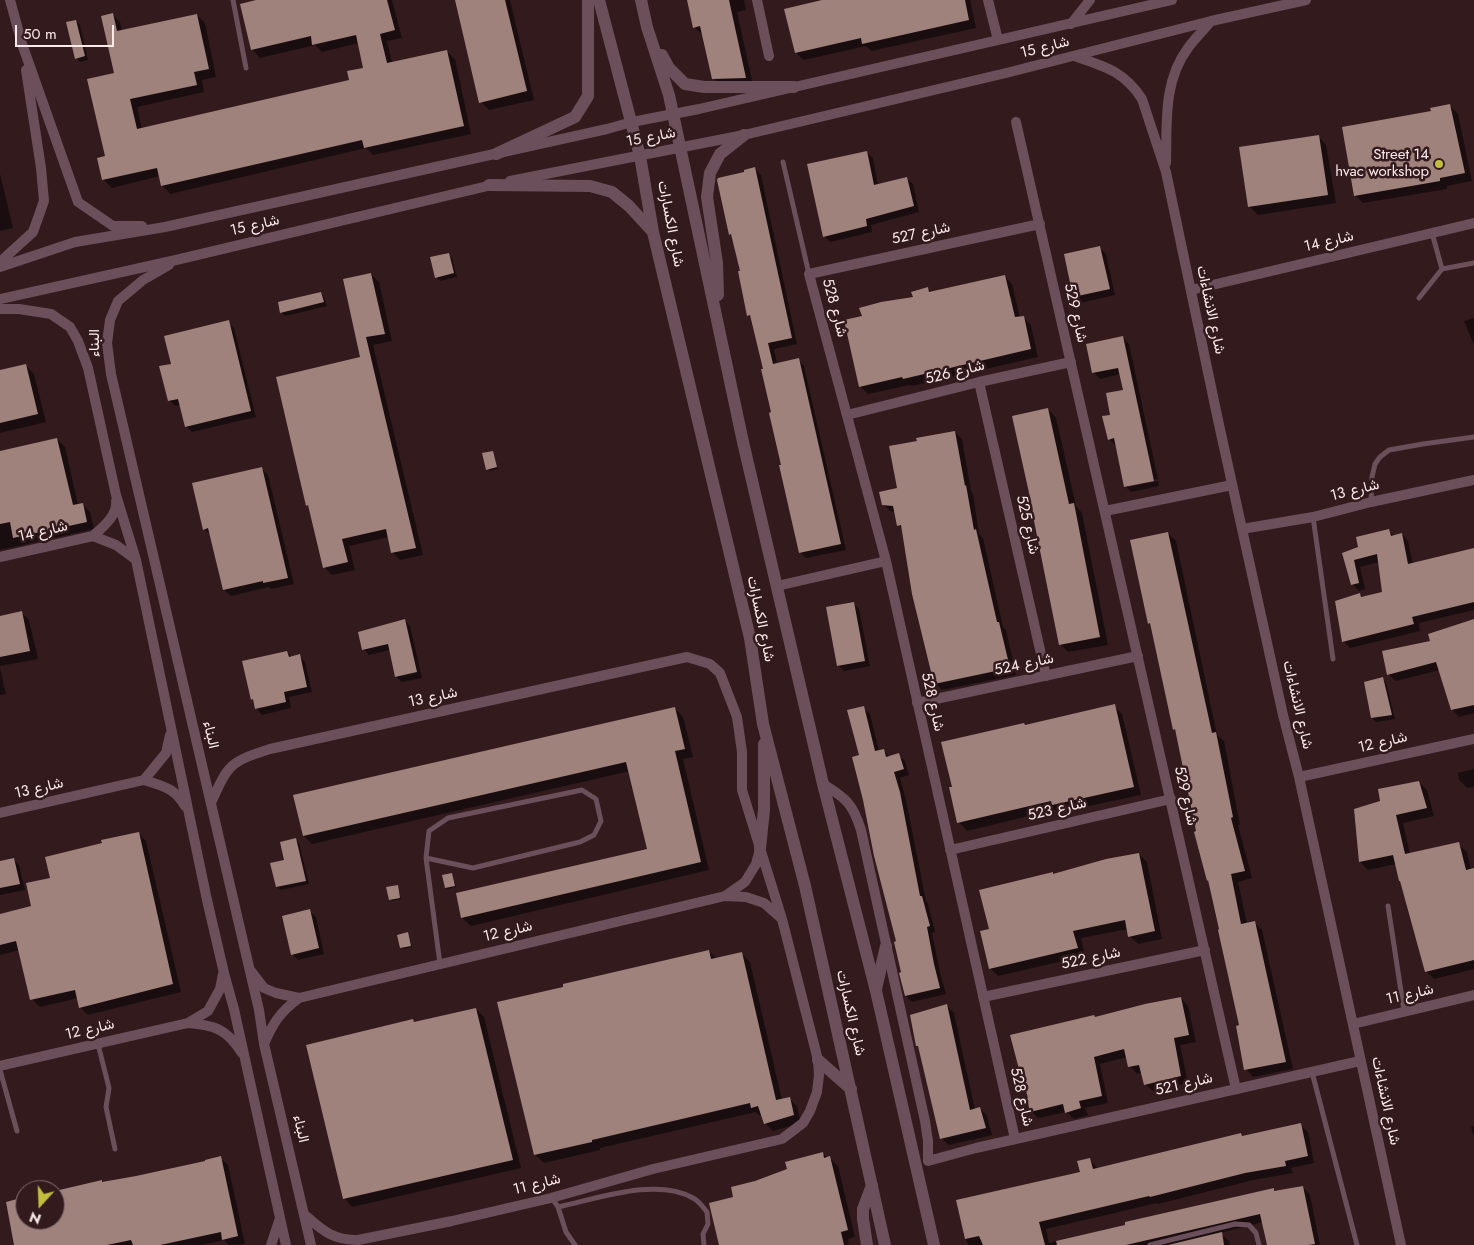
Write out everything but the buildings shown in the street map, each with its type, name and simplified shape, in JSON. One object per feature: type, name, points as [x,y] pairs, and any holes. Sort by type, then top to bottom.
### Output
[{"type":"street","points":[[10,0],[22,44],[78,202],[114,226],[165,227]]},
{"type":"street","points":[[496,154],[575,117],[588,96],[588,0]]},
{"type":"street","name":"شارع الكسارات","points":[[599,0],[640,156],[653,232],[750,638],[763,724],[805,886],[885,1245]]},
{"type":"street","name":"شارع الكسارات","points":[[641,0],[647,27],[669,95],[743,442],[823,784],[876,991],[934,1245]]},
{"type":"street","points":[[757,0],[769,56]]},
{"type":"street","points":[[988,0],[998,40]]},
{"type":"street","points":[[1071,24],[1090,0]]},
{"type":"street","name":"شارع 15","points":[[0,267],[75,242],[165,227],[607,130],[632,122],[673,115],[1172,0]]},
{"type":"street","name":"شارع 15","points":[[0,299],[176,260],[489,186],[744,135],[986,78],[1211,21],[1306,0]]},
{"type":"street","name":"شارع الانشاءات","points":[[1166,172],[1167,112],[1171,85],[1178,66],[1188,48],[1211,21]]},
{"type":"street","points":[[647,27],[669,68],[685,84],[704,88],[794,87]]},
{"type":"street","points":[[0,262],[33,232],[44,201],[41,168],[22,44]]},
{"type":"street","name":"شارع الانشاءات","points":[[1074,56],[1116,71],[1137,91],[1142,99],[1166,172],[1232,485],[1299,778],[1401,1245]]},
{"type":"street","name":"شارع 529","points":[[1016,122],[1236,1088]]},
{"type":"street","points":[[719,327],[717,263],[706,197],[710,173],[720,154],[744,135]]},
{"type":"street","points":[[489,186],[590,186],[612,192],[629,206],[653,232]]},
{"type":"street","name":"شارع 14","points":[[1191,290],[1474,223]]},
{"type":"street","name":"شارع 527","points":[[809,274],[1040,224]]},
{"type":"street","name":"البناء","points":[[176,260],[144,280],[118,301],[110,320],[107,343],[111,374],[311,1245]]},
{"type":"street","name":"شارع 528","points":[[809,274],[886,561],[1015,1139]]},
{"type":"street","name":"البناء","points":[[0,309],[19,309],[50,314],[70,327],[78,341],[88,368],[116,495],[136,560],[170,731],[286,1245]]},
{"type":"street","name":"شارع 526","points":[[847,415],[979,382],[1071,362]]},
{"type":"street","name":"شارع 525","points":[[979,382],[1046,676]]},
{"type":"street","name":"شارع 13","points":[[1242,529],[1313,517],[1371,502],[1474,480]]},
{"type":"street","points":[[1105,511],[1232,485]]},
{"type":"street","points":[[116,495],[117,507],[107,523],[93,536],[116,545],[136,560]]},
{"type":"street","name":"شارع 14","points":[[0,557],[93,536]]},
{"type":"street","points":[[777,586],[886,561]]},
{"type":"street","name":"شارع 524","points":[[917,703],[1138,656]]},
{"type":"street","name":"شارع 13","points":[[211,804],[223,775],[244,758],[261,752],[687,657],[710,664],[720,673],[734,708],[742,752],[742,790],[760,848]]},
{"type":"street","points":[[763,724],[764,810],[760,848],[782,918],[818,1060],[851,1089]]},
{"type":"street","points":[[170,731],[166,753],[144,780],[176,793],[190,816]]},
{"type":"street","name":"شارع 12","points":[[1299,778],[1474,739]]},
{"type":"street","name":"شارع 13","points":[[0,813],[144,780]]},
{"type":"street","points":[[823,784],[848,802],[856,814],[861,830],[925,1121],[928,1161],[1015,1139]]},
{"type":"street","name":"شارع 523","points":[[950,850],[1170,799]]},
{"type":"street","name":"شارع 12","points":[[725,896],[745,882],[756,864],[760,848]]},
{"type":"street","name":"شارع 12","points":[[248,967],[264,988],[276,993],[299,998],[725,896],[746,898],[764,903],[782,918]]},
{"type":"street","points":[[876,991],[886,946]]},
{"type":"street","name":"شارع 522","points":[[983,997],[1205,950]]},
{"type":"street","name":"شارع 12","points":[[188,1023],[208,1011],[220,989],[224,973]]},
{"type":"street","name":"شارع 11","points":[[1353,1024],[1474,995]]},
{"type":"street","name":"شارع 12","points":[[264,1044],[280,1014],[299,998]]},
{"type":"street","name":"شارع 12","points":[[0,1066],[188,1023],[205,1024],[220,1029],[236,1043],[245,1058]]},
{"type":"street","name":"شارع 11","points":[[305,1215],[324,1231],[336,1238],[358,1240],[552,1198],[653,1169],[782,1139],[803,1123],[810,1111],[817,1092],[818,1060]]},
{"type":"street","name":"شارع 521","points":[[1015,1139],[1360,1061]]},
{"type":"street","points":[[867,1245],[863,1219],[864,1209],[872,1185]]},
{"type":"street","points":[[271,1245],[280,1217]]},
{"type":"lane","points":[[233,0],[246,68]]},
{"type":"lane","points":[[783,162],[809,274]]},
{"type":"lane","points":[[1432,233],[1442,269]]},
{"type":"lane","points":[[1419,298],[1442,269],[1474,263]]},
{"type":"lane","points":[[1371,502],[1372,477],[1375,464],[1389,450],[1474,437]]},
{"type":"lane","points":[[1313,517],[1334,659]]},
{"type":"lane","points":[[426,858],[473,868],[580,842],[594,835],[601,821],[596,799],[582,790],[448,818],[429,831],[426,858],[440,964]]},
{"type":"lane","points":[[1388,906],[1404,1012]]},
{"type":"lane","points":[[98,1044],[110,1088],[106,1107],[115,1149]]},
{"type":"lane","points":[[0,1070],[17,1131]]},
{"type":"lane","points":[[1312,1071],[1357,1245]]},
{"type":"lane","points":[[558,1208],[634,1190],[652,1189],[679,1192],[695,1199],[707,1212],[708,1224],[703,1234],[704,1245]]},
{"type":"lane","points":[[552,1198],[558,1208],[566,1232],[575,1245]]},
{"type":"lane","points":[[1150,1245],[1235,1224],[1249,1225],[1256,1233],[1259,1245]]},
{"type":"place","name":"Street 14 hvac workshop","points":[[1439,164]]}]
